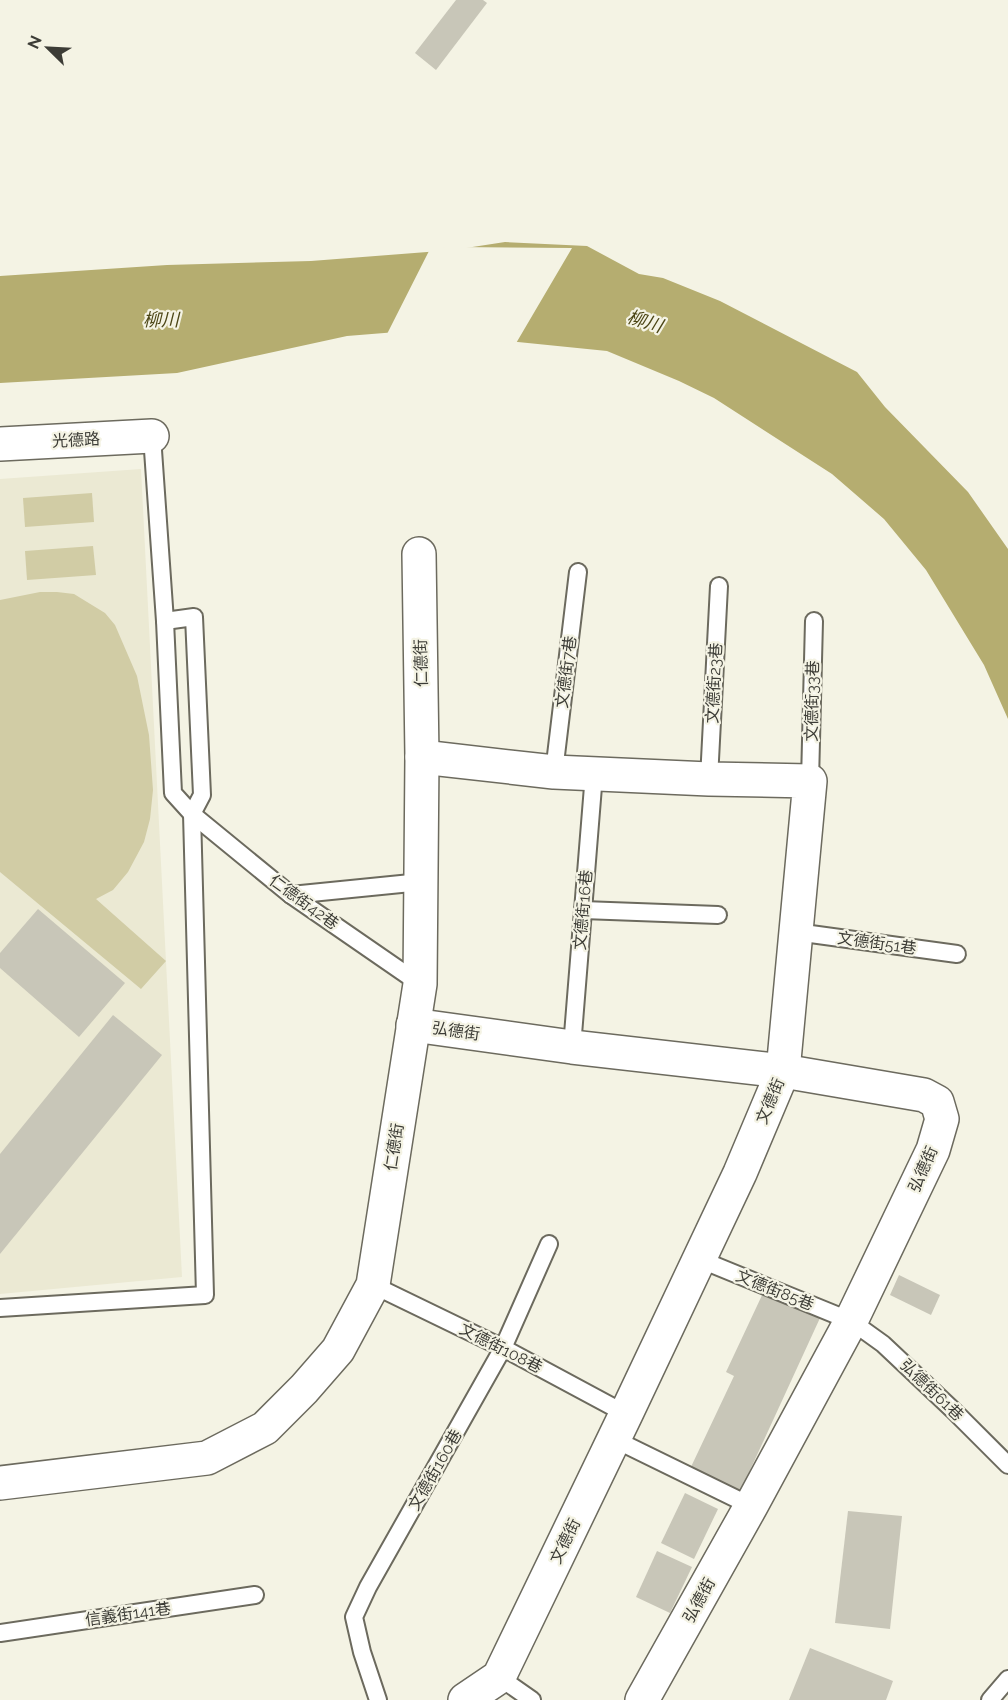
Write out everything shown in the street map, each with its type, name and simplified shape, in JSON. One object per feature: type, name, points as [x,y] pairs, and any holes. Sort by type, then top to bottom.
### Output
[{"type":"street","name":"光德路","points":[[0,444],[152,436]]},
{"type":"street","name":"仁德街","points":[[0,1483],[207,1458],[266,1428],[338,1350],[373,1285],[420,984],[422,757],[419,554]]},
{"type":"street","points":[[422,757],[554,772],[810,781]]},
{"type":"street","name":"文德街","points":[[499,1677],[740,1173],[783,1071],[810,781]]},
{"type":"street","name":"弘德街","points":[[413,1025],[572,1047],[783,1071],[924,1095],[936,1102],[942,1119],[933,1150],[850,1321],[751,1506],[642,1700]]},
{"type":"street","points":[[465,1700],[499,1677]]},
{"type":"lane","name":"仁德街42巷","points":[[152,436],[165,621],[173,793],[192,814],[291,895],[420,984]]},
{"type":"lane","name":"文德街7巷","points":[[554,772],[578,572]]},
{"type":"lane","name":"文德街23巷","points":[[709,779],[719,586]]},
{"type":"lane","points":[[0,1308],[205,1295],[192,814],[202,795],[194,617],[165,621]]},
{"type":"lane","name":"文德街33巷","points":[[810,781],[814,621]]},
{"type":"lane","name":"文德街16巷","points":[[572,1047],[594,774]]},
{"type":"lane","points":[[291,895],[422,882]]},
{"type":"lane","points":[[583,910],[718,915]]},
{"type":"lane","name":"文德街51巷","points":[[796,932],[957,954]]},
{"type":"lane","name":"文德街160巷","points":[[378,1700],[362,1652],[354,1617],[368,1587],[503,1348],[549,1244]]},
{"type":"lane","name":"文德街85巷","points":[[699,1258],[850,1321]]},
{"type":"lane","name":"文德街108巷","points":[[373,1285],[503,1348],[620,1426],[751,1506]]},
{"type":"lane","name":"弘德街61巷","points":[[850,1321],[883,1344],[954,1410],[1008,1465]]},
{"type":"lane","name":"信義街141巷","points":[[0,1634],[255,1596]]},
{"type":"lane","points":[[499,1677],[532,1700]]},
{"type":"lane","points":[[990,1700],[1008,1678]]},
{"type":"shaded area","points":[[141,469],[182,1277],[0,1294],[0,479]]},
{"type":"shaded area","points":[[92,493],[94,522],[25,527],[23,498]]},
{"type":"shaded area","points":[[93,546],[96,575],[27,580],[25,551]]},
{"type":"shaded area","points":[[40,592],[74,594],[105,613],[115,625],[137,676],[149,735],[153,790],[150,819],[144,842],[128,872],[113,890],[96,899],[166,961],[141,989],[0,872],[0,600]]},
{"type":"water","name":"柳川","points":[[505,242],[587,246],[639,274],[663,278],[720,301],[857,372],[885,407],[968,492],[1008,549],[1008,719],[984,665],[926,570],[884,519],[832,474],[714,398],[607,351],[409,331],[347,336],[177,373],[0,383],[0,276],[167,265],[311,261],[453,250]]},
{"type":"pier","points":[[452,247],[572,248],[515,345],[409,334],[386,336],[430,249]]},
{"type":"building","points":[[456,0],[483,0],[487,3],[436,70],[415,53]]},
{"type":"building","points":[[38,909],[125,983],[79,1037],[0,968],[0,953]]},
{"type":"building","points":[[113,1015],[162,1055],[0,1254],[0,1154]]},
{"type":"building","points":[[899,1275],[940,1295],[931,1315],[890,1295]]},
{"type":"building","points":[[764,1291],[820,1318],[740,1492],[690,1469],[734,1376],[726,1372]]},
{"type":"building","points":[[685,1493],[718,1509],[694,1559],[661,1543]]},
{"type":"building","points":[[848,1511],[902,1516],[890,1629],[835,1623]]},
{"type":"building","points":[[657,1551],[692,1567],[670,1613],[636,1597]]},
{"type":"building","points":[[810,1648],[893,1681],[886,1700],[789,1700]]}]
